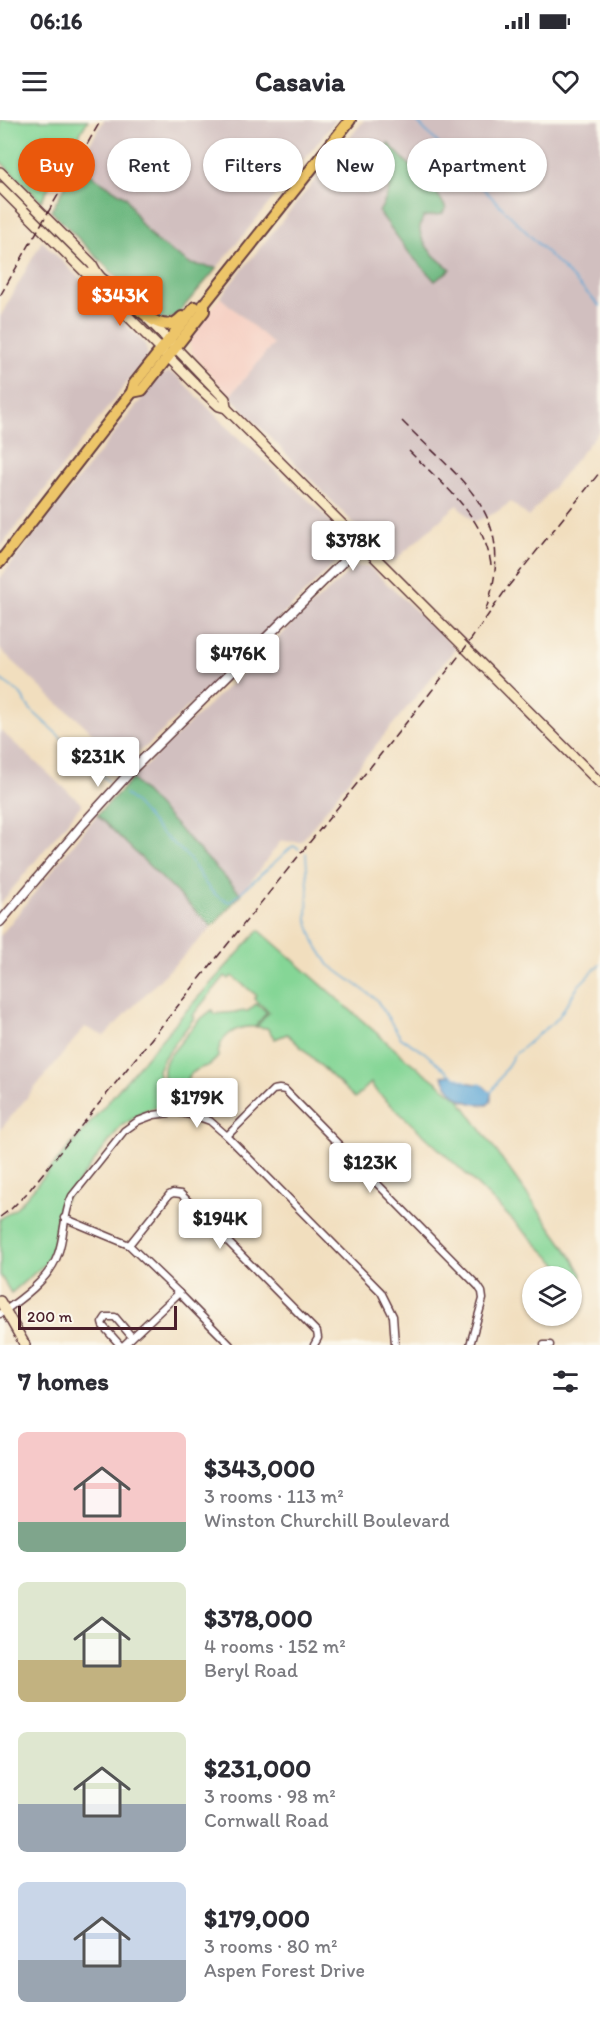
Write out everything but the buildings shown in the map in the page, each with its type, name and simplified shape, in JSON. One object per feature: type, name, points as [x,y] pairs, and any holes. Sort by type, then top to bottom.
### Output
[{"type":"main road","points":[[134,306],[152,321],[162,324],[176,322],[188,309],[200,306],[350,120]]},
{"type":"main road","points":[[0,172],[92,264],[98,275],[109,286],[116,287],[172,343],[225,399],[226,408]]},
{"type":"main road","points":[[0,187],[86,273],[98,275]]},
{"type":"main road","points":[[109,286],[107,295],[219,406],[226,408],[600,783]]},
{"type":"main road","points":[[0,562],[132,392],[142,390],[172,343],[204,311],[200,306]]},
{"type":"main road","points":[[0,1301],[3,1312],[25,1345]]},
{"type":"street","points":[[0,922],[132,770],[361,544]]},
{"type":"street","points":[[227,1136],[273,1090],[285,1090],[478,1286],[483,1299],[470,1345]]},
{"type":"street","points":[[3,1312],[45,1276],[58,1257],[64,1218],[72,1196],[124,1131],[138,1121],[154,1115],[176,1112],[210,1121],[381,1292],[393,1316],[395,1345]]},
{"type":"street","points":[[129,1245],[169,1195],[182,1194],[317,1332],[318,1338],[314,1345]]},
{"type":"street","points":[[64,1218],[129,1245],[230,1345]]},
{"type":"street","points":[[132,1337],[115,1317],[106,1317],[102,1323],[122,1345],[132,1337],[179,1293]]},
{"type":"street","points":[[544,1345],[550,1345]]},
{"type":"shaded area","points":[[104,120],[336,120],[322,138],[315,138],[315,146],[303,161],[303,138],[203,138],[203,192],[278,192],[217,268],[190,264],[155,240],[139,221],[126,197],[118,192],[191,192],[191,138],[107,138],[107,185],[95,178],[93,138]]},
{"type":"shaded area","points":[[364,120],[600,120],[600,430],[529,517],[511,502],[495,513],[474,522],[457,505],[392,563],[230,396],[273,344],[220,297],[315,180],[315,192],[395,192],[395,138],[349,138]]},
{"type":"shaded area","points":[[42,241],[145,344],[148,355],[0,548],[0,317]]},
{"type":"shaded area","points":[[220,297],[273,344],[230,396],[192,353],[189,341]]},
{"type":"shaded area","points":[[169,372],[178,377],[233,433],[314,505],[348,540],[346,552],[258,640],[147,746],[122,762],[0,649],[0,578],[159,377]]},
{"type":"shaded area","points":[[368,566],[456,648],[367,756],[301,842],[281,841],[241,894],[132,779],[310,607],[355,567]]},
{"type":"shaded area","points":[[0,730],[82,804],[0,904]]},
{"type":"shaded area","points":[[97,815],[212,927],[104,1036],[85,1027],[0,1130],[0,936]]},
{"type":"green space","points":[[0,120],[88,120],[78,138],[18,138],[18,179],[0,161]]},
{"type":"green space","points":[[395,150],[407,162],[407,192],[436,192],[446,208],[442,214],[423,217],[420,228],[428,248],[451,269],[435,281],[410,254],[379,212],[388,193],[395,192]]},
{"type":"green space","points":[[95,178],[107,185],[107,192],[118,192],[126,197],[139,221],[155,240],[190,264],[217,268],[176,316],[168,320],[157,318],[51,211],[62,192],[95,192]]},
{"type":"green space","points":[[32,192],[46,192],[41,201]]},
{"type":"green space","points":[[132,779],[241,894],[212,927],[97,815]]},
{"type":"green space","points":[[259,930],[405,1058],[459,1099],[577,1266],[559,1266],[466,1174],[376,1091],[371,1083],[355,1098],[287,1034],[275,1039],[267,1028],[256,1027],[269,1012],[254,999],[256,995],[232,976],[229,979],[225,976],[192,1016],[194,1018],[163,1059],[158,1070],[164,1105],[147,1110],[121,1126],[58,1209],[54,1243],[46,1263],[11,1293],[0,1275],[0,1219],[16,1208],[28,1195],[185,1012]]},
{"type":"green space","points":[[256,1004],[267,1012],[255,1027],[241,1028],[229,1034],[221,1044],[218,1057],[210,1065],[195,1071],[187,1079],[192,1106],[169,1104],[164,1082],[167,1059],[198,1021],[212,1010],[214,1014],[248,1011]]},
{"type":"water","points":[[451,1075],[465,1082],[482,1085],[491,1093],[491,1101],[487,1105],[471,1103],[455,1095],[442,1076]]},
{"type":"waterway","points":[[415,120],[600,306]]},
{"type":"waterway","points":[[0,679],[19,692],[30,709],[108,781]]},
{"type":"waterway","points":[[125,794],[159,831],[187,856],[206,885],[216,895],[230,902],[293,846],[299,849]]},
{"type":"waterway","points":[[306,853],[307,920],[315,943],[329,965],[376,999],[401,1038],[424,1052],[451,1075],[467,1082]]},
{"type":"waterway","points":[[478,1083],[491,1093],[514,1055],[558,1018],[579,985],[600,964]]},
{"type":"railway","points":[[0,296],[101,120]]},
{"type":"railway","points":[[402,421],[464,483],[480,503],[490,525],[495,550],[494,578],[485,612]]},
{"type":"railway","points":[[409,451],[448,488],[471,516],[487,547],[491,565]]},
{"type":"railway","points":[[0,1217],[27,1193],[430,693],[507,588],[600,472]]}]
